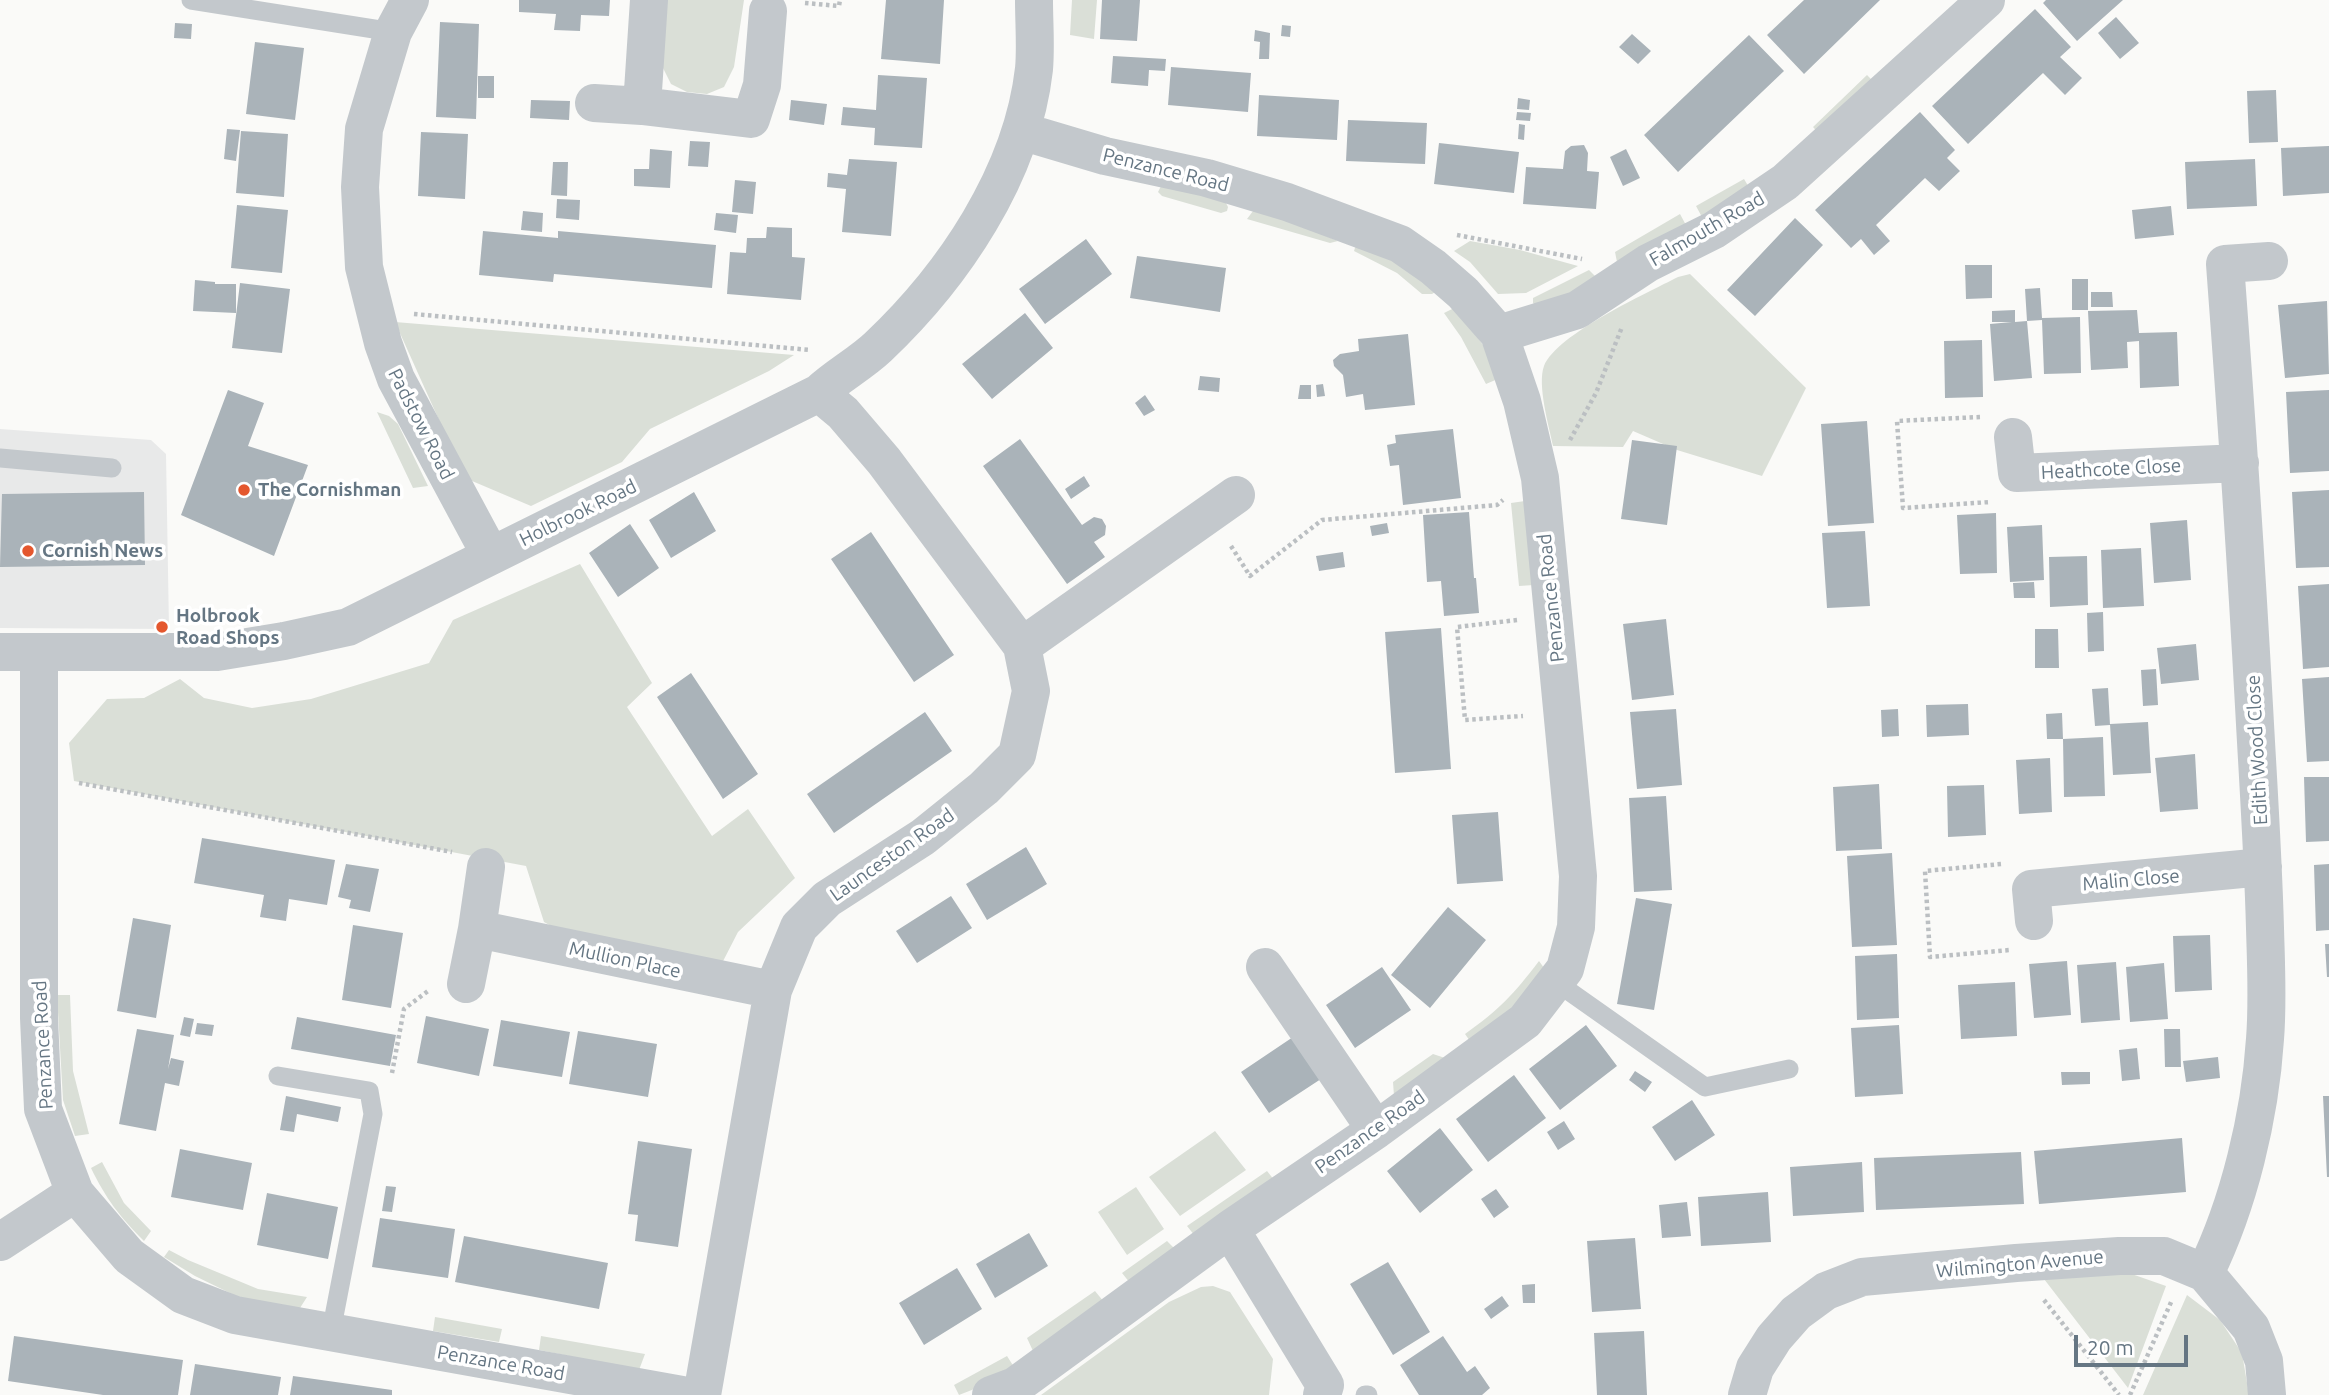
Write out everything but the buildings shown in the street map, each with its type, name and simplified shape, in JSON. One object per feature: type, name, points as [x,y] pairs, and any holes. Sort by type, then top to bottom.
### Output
[{"type":"street","points":[[642,106],[649,0]]},
{"type":"street","name":"Holbrook Road","points":[[0,652],[217,652],[284,642],[348,627],[819,393],[876,349],[935,287],[981,222],[1021,131],[1034,69],[1034,0]]},
{"type":"street","name":"Falmouth Road","points":[[1499,334],[1577,310],[1618,305],[1648,263],[1714,230],[1785,182],[1986,0]]},
{"type":"street","points":[[594,103],[751,119],[781,6]]},
{"type":"street","name":"Padstow Road","points":[[402,16],[364,129],[360,187],[365,267],[396,379],[491,556]]},
{"type":"street","name":"Penzance Road","points":[[990,1395],[1015,1386],[1230,1229],[1376,1130],[1525,1021],[1565,969],[1576,927],[1578,876],[1540,486],[1522,401],[1499,334],[1463,293],[1433,267],[1400,244],[1273,198],[1207,178],[1105,156],[1021,131]]},
{"type":"street","name":"Edith Wood Close","points":[[2196,1269],[2220,1242],[2238,1189],[2260,1087],[2266,1038],[2263,867],[2240,463],[2225,264],[2269,261]]},
{"type":"street","name":"Launceston Road","points":[[702,1395],[773,990],[799,927],[827,899],[923,838],[984,788],[1017,755],[1031,691],[1022,646],[884,461],[843,413],[819,393]]},
{"type":"street","name":"Heathcote Close","points":[[2015,455],[2240,463]]},
{"type":"street","points":[[1022,646],[1236,495]]},
{"type":"street","name":"Penzance Road","points":[[39,652],[39,1018],[43,1109],[75,1193],[128,1256],[183,1295],[235,1315],[331,1332],[545,1383],[682,1395]]},
{"type":"street","points":[[466,984],[486,867]]},
{"type":"street","name":"Malin Close","points":[[2032,905],[2263,867]]},
{"type":"street","name":"Mullion Place","points":[[477,929],[773,990]]},
{"type":"street","points":[[1265,967],[1376,1130]]},
{"type":"street","points":[[0,1242],[75,1193]]},
{"type":"street","points":[[1230,1229],[1331,1392]]},
{"type":"street","name":"Wilmington Avenue","points":[[1748,1395],[1755,1368],[1774,1338],[1796,1312],[1826,1291],[1862,1277],[2119,1256],[2164,1256],[2196,1269]]},
{"type":"street","points":[[2196,1269],[2251,1328],[2264,1361],[2267,1395]]},
{"type":"lane","points":[[191,0],[402,16]]},
{"type":"lane","points":[[0,458],[112,468]]},
{"type":"lane","points":[[1556,982],[1705,1087],[1789,1069]]},
{"type":"lane","points":[[278,1076],[369,1091],[373,1114],[331,1332]]},
{"type":"path","points":[[781,6],[839,6],[840,0]]},
{"type":"path","points":[[1197,523],[1221,531],[1250,576],[1322,520],[1497,505],[1506,498],[1540,486],[1562,456],[1595,393],[1618,305],[1589,261],[1454,234]]},
{"type":"path","points":[[375,311],[867,355]]},
{"type":"path","points":[[2013,415],[2015,455],[2020,500],[1903,508],[1897,421],[2013,415]]},
{"type":"path","points":[[1553,615],[1457,627],[1465,720],[1562,713]]},
{"type":"path","points":[[40,775],[485,858],[486,867]]},
{"type":"path","points":[[2030,862],[2032,905],[2036,948],[1930,957],[1925,870],[2030,862]]},
{"type":"path","points":[[369,1091],[389,1088],[404,1009],[441,982],[466,984]]},
{"type":"path","points":[[2016,1263],[2119,1395]]},
{"type":"path","points":[[2130,1395],[2196,1269]]},
{"type":"shaded area","points":[[665,0],[744,0],[734,67],[724,87],[707,94],[687,92],[671,84],[660,62]]},
{"type":"shaded area","points":[[1072,0],[1097,0],[1094,39],[1070,35]]},
{"type":"shaded area","points":[[1867,75],[1877,85],[1821,136],[1813,127]]},
{"type":"shaded area","points":[[1744,179],[1750,189],[1703,219],[1696,206]]},
{"type":"shaded area","points":[[1161,186],[1224,199],[1227,211],[1221,213],[1162,196],[1158,192]]},
{"type":"shaded area","points":[[1256,207],[1338,241],[1330,243],[1247,219]]},
{"type":"shaded area","points":[[1680,214],[1687,227],[1618,267],[1615,252]]},
{"type":"shaded area","points":[[1359,235],[1441,289],[1432,294],[1422,294],[1397,273],[1354,251]]},
{"type":"shaded area","points":[[1470,241],[1520,250],[1578,266],[1526,293],[1498,294],[1470,262],[1454,251]]},
{"type":"shaded area","points":[[1589,270],[1597,278],[1541,312],[1533,303],[1533,298]]},
{"type":"shaded area","points":[[1690,274],[1806,388],[1762,476],[1677,450],[1633,431],[1623,447],[1553,446],[1542,384],[1544,366],[1552,354],[1566,341],[1604,316],[1678,277]]},
{"type":"shaded area","points":[[1456,307],[1488,352],[1500,378],[1486,384],[1461,337],[1444,313]]},
{"type":"shaded area","points":[[395,322],[794,355],[769,371],[650,429],[622,462],[531,506],[465,478]]},
{"type":"shaded area","points":[[377,412],[389,416],[398,424],[428,486],[413,488]]},
{"type":"shaded area","points":[[0,429],[151,440],[166,454],[169,629],[0,628]]},
{"type":"shaded area","points":[[1525,501],[1534,585],[1519,586],[1511,503]]},
{"type":"shaded area","points":[[580,564],[652,683],[627,707],[712,836],[748,809],[795,878],[738,932],[719,969],[569,936],[544,922],[526,866],[74,781],[69,743],[107,699],[144,698],[180,679],[204,698],[252,708],[311,699],[429,663],[453,620]]},
{"type":"shaded area","points":[[1539,961],[1547,972],[1529,998],[1472,1044],[1465,1034],[1505,1001]]},
{"type":"shaded area","points":[[57,995],[70,995],[73,1071],[89,1134],[75,1136],[63,1100]]},
{"type":"shaded area","points":[[1433,1054],[1448,1059],[1394,1096],[1393,1082]]},
{"type":"shaded area","points":[[1215,1131],[1246,1170],[1180,1216],[1149,1177]]},
{"type":"shaded area","points":[[102,1162],[124,1203],[151,1231],[144,1241],[102,1189],[91,1168]]},
{"type":"shaded area","points":[[1267,1171],[1275,1181],[1195,1236],[1187,1226]]},
{"type":"shaded area","points":[[1136,1187],[1164,1229],[1127,1255],[1098,1212]]},
{"type":"shaded area","points":[[1167,1241],[1177,1251],[1130,1283],[1122,1273]]},
{"type":"shaded area","points":[[169,1250],[258,1289],[307,1297],[300,1308],[238,1297],[164,1257]]},
{"type":"shaded area","points":[[2126,1272],[2166,1286],[2128,1388],[2044,1279]]},
{"type":"shaded area","points":[[1213,1286],[1230,1292],[1273,1359],[1269,1395],[1041,1395],[1169,1302],[1201,1287]]},
{"type":"shaded area","points":[[1095,1291],[1104,1302],[1033,1351],[1027,1338]]},
{"type":"shaded area","points":[[2187,1295],[2220,1320],[2242,1353],[2249,1395],[2143,1395]]},
{"type":"shaded area","points":[[435,1317],[502,1329],[499,1342],[433,1331]]},
{"type":"shaded area","points":[[541,1336],[645,1354],[639,1370],[539,1350]]},
{"type":"shaded area","points":[[1007,1356],[1014,1367],[987,1384],[959,1395],[954,1385]]},
{"type":"place","name":"The Cornishman","points":[[244,490]]},
{"type":"place","name":"Cornish News","points":[[28,551]]},
{"type":"place","name":"Holbrook Road Shops","points":[[162,627]]}]
